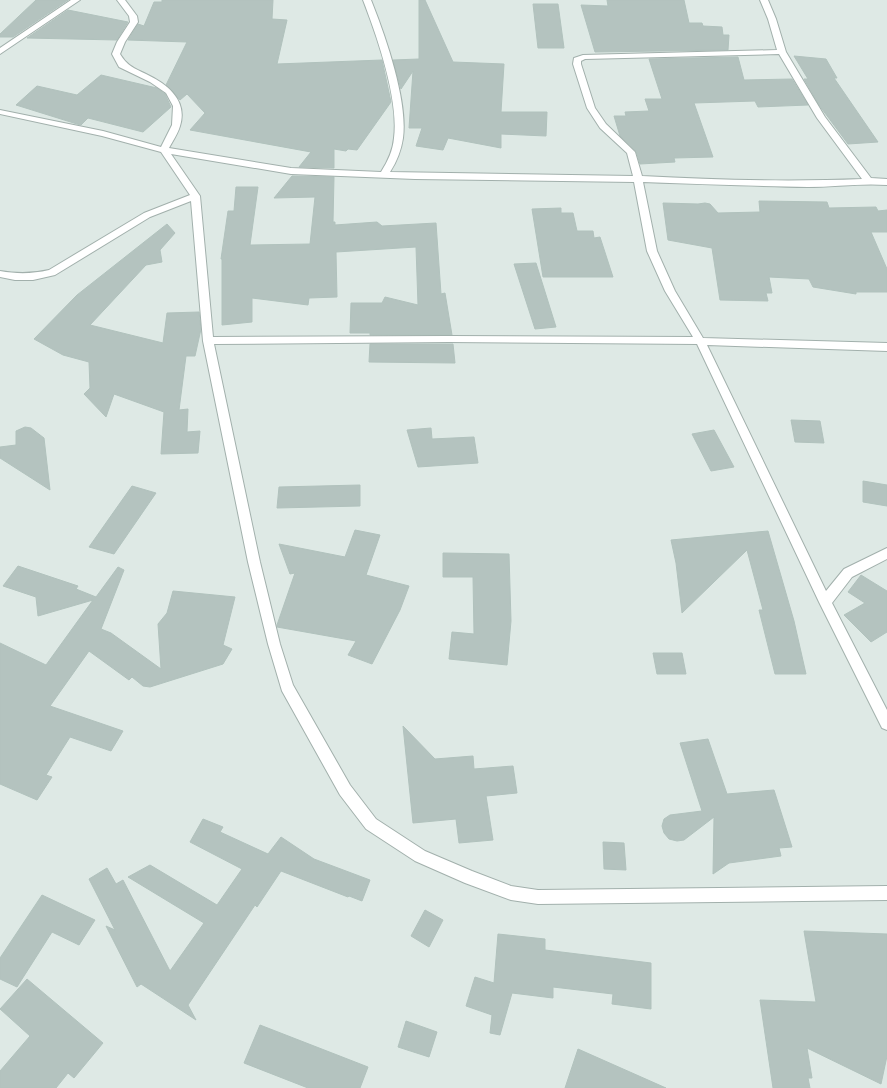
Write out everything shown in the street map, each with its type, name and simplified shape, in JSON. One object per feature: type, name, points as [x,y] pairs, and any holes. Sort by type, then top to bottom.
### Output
[{"type":"street","points":[[0,52],[76,0]]},
{"type":"street","points":[[122,0],[133,16],[134,22],[121,42],[116,54],[122,65],[153,80],[169,92],[177,106],[176,125],[164,150]]},
{"type":"street","points":[[367,0],[390,66],[400,129],[396,151],[384,175]]},
{"type":"street","points":[[764,0],[772,19],[782,52],[821,118],[868,181]]},
{"type":"street","points":[[782,52],[583,57],[577,60],[577,64],[591,108],[603,126],[631,152],[652,250],[670,291],[700,341],[825,602],[887,724]]},
{"type":"street","points":[[0,112],[111,136],[164,150],[291,171],[384,175],[638,179],[810,184],[868,181],[887,182]]},
{"type":"street","points":[[164,150],[195,196],[208,341],[254,562],[274,644],[287,687],[345,790],[371,824],[420,856],[470,878],[510,893],[531,896],[887,893]]},
{"type":"street","points":[[0,274],[15,277],[33,277],[52,273],[147,215],[195,196]]},
{"type":"street","points":[[208,341],[449,339],[700,341],[887,347]]},
{"type":"street","points":[[825,602],[848,573],[887,553]]},
{"type":"building","points":[[36,0],[68,0],[13,37],[0,37],[0,34]]},
{"type":"building","points":[[162,0],[273,0],[272,19],[287,20],[277,64],[382,60],[391,102],[357,150],[348,149],[346,151],[334,149],[334,168],[299,167],[311,152],[190,130],[205,113],[187,94],[180,100],[166,85],[187,42],[128,40],[138,24],[144,26],[154,2],[162,2]]},
{"type":"building","points":[[419,0],[425,0],[453,62],[504,64],[501,112],[547,112],[546,136],[501,134],[501,148],[448,138],[443,150],[416,146],[422,128],[409,128],[413,71],[401,89],[393,60],[419,59]]},
{"type":"building","points":[[607,0],[684,0],[689,23],[702,23],[703,26],[722,27],[723,35],[729,35],[728,50],[595,52],[581,5],[608,6]]},
{"type":"building","points":[[533,4],[558,4],[564,48],[538,48]]},
{"type":"building","points":[[68,10],[128,22],[117,40],[27,38]]},
{"type":"building","points":[[794,56],[826,59],[837,78],[834,78],[878,142],[848,144],[819,105],[804,79],[808,79]]},
{"type":"building","points":[[738,57],[744,80],[792,79],[808,105],[758,107],[755,101],[694,103],[713,157],[674,158],[675,162],[640,164],[636,151],[620,136],[614,116],[626,116],[625,112],[649,111],[645,99],[662,99],[649,59]]},
{"type":"building","points":[[101,75],[157,88],[165,94],[171,107],[143,132],[88,118],[81,125],[16,105],[37,86],[77,95]]},
{"type":"building","points":[[292,176],[334,177],[333,222],[335,222],[335,225],[377,222],[382,226],[436,223],[441,294],[445,293],[452,335],[370,335],[370,333],[350,333],[351,303],[382,303],[385,297],[418,305],[416,247],[336,252],[337,297],[309,298],[308,305],[252,298],[252,322],[222,325],[221,259],[228,211],[234,211],[236,187],[258,187],[250,245],[310,244],[315,197],[274,198]]},
{"type":"building","points":[[759,201],[827,202],[829,208],[876,207],[878,211],[887,210],[887,232],[871,232],[887,269],[887,292],[856,292],[856,294],[813,287],[809,279],[769,277],[772,293],[766,293],[768,301],[720,300],[712,248],[668,240],[663,203],[705,203],[710,204],[718,213],[760,212]]},
{"type":"building","points":[[561,208],[561,213],[573,213],[577,231],[593,231],[594,238],[600,237],[613,277],[543,277],[532,209]]},
{"type":"building","points":[[167,224],[175,233],[160,250],[162,262],[146,265],[90,325],[163,343],[167,313],[199,312],[201,329],[195,356],[186,356],[179,410],[188,409],[187,432],[200,431],[198,453],[161,454],[164,412],[114,394],[106,417],[84,394],[90,388],[89,362],[63,355],[34,339],[77,295]]},
{"type":"building","points":[[536,263],[556,327],[535,329],[514,264]]},
{"type":"building","points":[[370,344],[453,344],[455,363],[369,362]]},
{"type":"building","points":[[791,420],[820,421],[824,443],[795,442]]},
{"type":"building","points":[[25,427],[31,428],[44,438],[50,490],[0,458],[0,447],[16,445],[16,431]]},
{"type":"building","points":[[431,428],[432,439],[474,437],[478,463],[418,467],[407,430]]},
{"type":"building","points":[[714,430],[734,467],[711,471],[692,434]]},
{"type":"building","points":[[863,481],[887,485],[887,506],[863,502]]},
{"type":"building","points":[[360,485],[360,506],[277,508],[279,487]]},
{"type":"building","points":[[132,486],[156,493],[114,554],[89,547]]},
{"type":"building","points":[[355,530],[380,535],[366,575],[409,586],[400,610],[372,664],[348,655],[356,641],[277,627],[295,573],[290,574],[279,544],[345,557]]},
{"type":"building","points":[[768,531],[794,621],[806,674],[775,674],[759,610],[763,610],[747,550],[682,613],[676,563],[671,540]]},
{"type":"building","points":[[443,553],[509,554],[511,621],[507,665],[449,659],[452,632],[474,634],[473,577],[443,577]]},
{"type":"building","points":[[18,566],[78,586],[76,589],[96,597],[118,567],[124,570],[101,629],[111,633],[161,669],[158,624],[167,613],[173,591],[235,597],[223,645],[232,649],[223,664],[150,687],[143,686],[132,677],[129,680],[89,651],[50,706],[123,731],[111,751],[70,737],[46,775],[52,777],[37,800],[0,784],[0,643],[46,665],[93,600],[38,616],[36,597],[3,586]]},
{"type":"building","points":[[861,575],[887,591],[887,632],[871,642],[844,615],[865,603],[848,592]]},
{"type":"building","points":[[653,653],[682,653],[686,674],[657,674]]},
{"type":"building","points":[[403,726],[435,759],[473,756],[474,769],[513,766],[517,793],[486,796],[493,840],[459,843],[456,819],[413,823]]},
{"type":"building","points":[[708,739],[727,794],[774,790],[792,847],[779,848],[781,856],[729,863],[713,874],[714,817],[684,840],[677,841],[669,839],[664,833],[662,826],[664,819],[670,815],[702,811],[680,743]]},
{"type":"building","points":[[203,819],[223,827],[220,832],[268,854],[281,837],[314,859],[370,880],[362,901],[281,871],[257,907],[255,905],[188,1005],[196,1020],[141,984],[137,987],[106,926],[115,930],[89,879],[107,868],[116,884],[123,880],[170,971],[204,923],[128,877],[150,865],[217,905],[242,869],[190,842]]},
{"type":"building","points":[[603,842],[624,843],[626,870],[604,869]]},
{"type":"building","points":[[42,895],[95,920],[79,945],[52,932],[17,987],[0,979],[0,958]]},
{"type":"building","points":[[425,910],[443,920],[429,947],[411,936]]},
{"type":"building","points":[[804,931],[887,934],[887,1056],[881,1084],[807,1048],[812,1078],[808,1078],[810,1088],[773,1088],[760,1000],[816,1002]]},
{"type":"building","points":[[498,934],[545,939],[545,950],[651,963],[651,1009],[612,1004],[613,994],[553,987],[553,998],[512,993],[500,1035],[490,1033],[492,1015],[466,1006],[475,977],[494,983]]},
{"type":"building","points":[[27,979],[103,1043],[74,1078],[68,1073],[56,1088],[0,1088],[0,1071],[30,1036],[0,1009]]},
{"type":"building","points":[[406,1021],[437,1032],[429,1057],[398,1047]]},
{"type":"building","points":[[260,1025],[368,1067],[360,1088],[308,1088],[244,1063]]},
{"type":"building","points":[[578,1049],[666,1088],[565,1088]]}]
